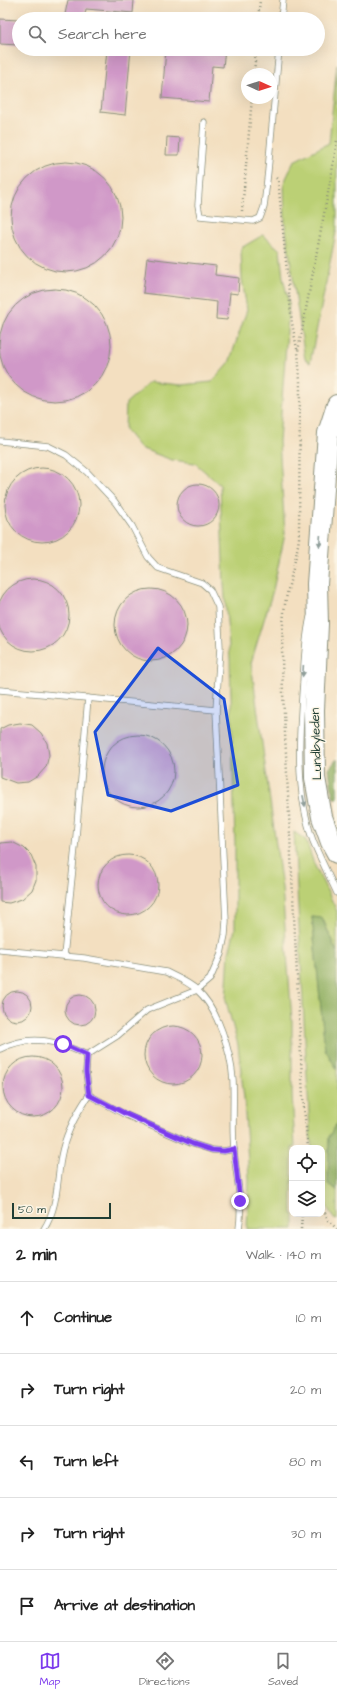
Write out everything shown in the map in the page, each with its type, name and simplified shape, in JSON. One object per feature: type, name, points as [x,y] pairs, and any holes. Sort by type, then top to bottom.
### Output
[{"type":"highway","name":"Lundbyleden","points":[[337,400],[337,407],[328,433],[317,584],[318,628],[314,710],[316,778],[322,816],[331,842],[337,853]]},
{"type":"lane","points":[[282,12],[283,0]]},
{"type":"lane","points":[[204,122],[198,205],[200,216],[253,222],[260,218],[264,208],[278,56]]},
{"type":"lane","points":[[0,441],[48,446],[66,455],[87,472],[115,502],[132,526],[148,557],[158,568],[202,584],[210,590],[218,607],[220,648],[216,710],[226,921],[221,954],[210,979],[197,990],[147,1010],[117,1036],[87,1055]]},
{"type":"lane","points":[[317,584],[306,633],[300,712],[300,760],[302,787],[313,840],[337,893]]},
{"type":"lane","points":[[0,690],[216,710]]},
{"type":"lane","points":[[64,956],[88,698]]},
{"type":"lane","points":[[0,950],[84,958],[166,972],[197,990],[208,1003],[221,1030],[229,1056],[233,1078],[234,1149],[240,1201],[239,1229]]},
{"type":"lane","points":[[0,1049],[21,1041],[32,1040],[63,1044],[87,1055]]},
{"type":"lane","points":[[44,1229],[54,1203],[61,1156],[66,1139],[78,1111],[89,1095],[86,1072],[87,1055]]},
{"type":"lane","points":[[89,1095],[126,1114],[193,1144],[212,1150],[224,1151],[234,1149]]},
{"type":"path","points":[[259,12],[260,0]]},
{"type":"path","points":[[254,68],[255,56]]},
{"type":"path","points":[[239,220],[242,216],[251,104]]},
{"type":"path","points":[[268,171],[278,180],[292,323],[298,351]]},
{"type":"path","points":[[325,1212],[328,1220],[337,1229]]},
{"type":"path","points":[[301,1229],[302,1217]]},
{"type":"highlighted area","points":[[158,648],[224,699],[238,785],[171,811],[108,795],[95,732]]},
{"type":"green space","points":[[337,64],[337,227],[310,363],[305,359],[285,224],[284,183],[294,161],[329,143]]},
{"type":"green space","points":[[263,235],[280,250],[283,278],[289,303],[279,441],[285,534],[273,590],[251,663],[282,888],[292,1020],[292,1093],[295,1145],[289,1145],[289,1217],[294,1217],[294,1229],[247,1229],[249,1179],[244,1098],[238,1045],[226,1001],[229,953],[235,929],[235,845],[230,659],[224,585],[220,485],[195,463],[172,460],[140,448],[125,430],[126,403],[150,382],[182,385],[212,382],[229,363],[247,310],[242,279],[241,248]]},
{"type":"green space","points":[[337,759],[337,799],[333,797],[329,769]]},
{"type":"green space","points":[[294,832],[306,840],[314,864],[337,911],[337,953],[323,919],[312,917],[325,1049],[337,1069],[337,1123],[329,1137],[328,1184],[337,1190],[337,1220],[334,1219],[325,1202],[325,1145],[312,1145]]},
{"type":"green space","points":[[312,917],[322,918],[337,953],[337,1069],[325,1049]]},
{"type":"green space","points":[[337,1123],[337,1190],[328,1184],[329,1137]]},
{"type":"building","points":[[68,0],[134,0],[133,12],[86,9],[85,12],[65,12]]},
{"type":"building","points":[[0,19],[12,20],[12,45],[0,44]]},
{"type":"building","points":[[106,56],[130,56],[125,115],[101,112]]},
{"type":"building","points":[[165,56],[224,56],[223,67],[212,66],[209,102],[162,98]]},
{"type":"building","points":[[167,137],[180,138],[179,155],[166,155]]},
{"type":"building","points":[[66,162],[87,166],[97,171],[105,178],[112,186],[117,196],[121,217],[117,238],[112,248],[105,256],[97,263],[87,268],[66,272],[45,268],[35,263],[27,256],[20,248],[15,238],[11,217],[15,196],[20,186],[27,178],[35,171],[45,166]]},
{"type":"building","points":[[147,258],[216,266],[215,275],[239,278],[238,294],[230,293],[227,320],[216,319],[217,302],[143,293]]},
{"type":"building","points":[[55,289],[66,290],[76,294],[86,299],[94,306],[101,314],[106,324],[110,334],[110,356],[106,366],[101,376],[94,384],[86,391],[76,396],[66,400],[55,401],[44,400],[34,396],[24,391],[16,384],[9,376],[4,366],[0,356],[-1,345],[0,334],[4,324],[9,314],[16,306],[24,299],[34,294],[44,290]]},
{"type":"building","points":[[42,468],[56,471],[68,479],[76,491],[79,505],[76,519],[68,531],[56,539],[42,542],[28,539],[16,531],[8,519],[5,505],[8,491],[16,479],[28,471]]},
{"type":"building","points":[[198,484],[213,490],[219,505],[213,520],[198,526],[183,520],[177,505],[183,490]]},
{"type":"building","points":[[26,579],[40,579],[59,589],[69,608],[69,622],[59,641],[40,651],[26,651],[13,645],[7,641],[-1,627],[-1,603],[3,595],[7,589]]},
{"type":"building","points":[[144,589],[158,589],[165,591],[177,599],[185,611],[187,625],[185,639],[177,651],[165,659],[158,661],[144,661],[137,659],[125,651],[117,639],[115,632],[115,618],[117,611],[125,599],[137,591]]},
{"type":"building","points":[[20,723],[32,725],[41,733],[47,743],[49,755],[46,767],[38,776],[28,782],[16,783],[0,777],[0,729],[8,725]]},
{"type":"building","points":[[131,735],[145,735],[152,737],[164,745],[172,757],[174,771],[172,785],[164,797],[152,805],[145,807],[131,807],[124,805],[112,797],[104,785],[102,778],[102,764],[104,757],[112,745],[124,737]]},
{"type":"building","points":[[12,842],[24,848],[31,855],[36,867],[36,880],[32,890],[22,899],[9,903],[0,902],[0,843]]},
{"type":"building","points":[[122,855],[134,855],[145,860],[153,868],[158,879],[156,897],[145,910],[134,915],[122,915],[111,910],[103,902],[98,891],[98,879],[103,868],[111,860]]},
{"type":"building","points":[[17,991],[23,992],[31,1000],[31,1012],[23,1020],[17,1021],[11,1020],[3,1012],[2,1006],[3,1000],[11,992]]},
{"type":"building","points":[[80,995],[86,996],[94,1004],[94,1016],[86,1024],[80,1025],[74,1024],[66,1016],[65,1010],[66,1004],[74,996]]},
{"type":"building","points":[[167,1026],[179,1026],[194,1034],[202,1049],[202,1061],[194,1076],[179,1084],[167,1084],[152,1076],[144,1061],[144,1049],[152,1034]]},
{"type":"building","points":[[27,1057],[39,1057],[50,1062],[58,1070],[63,1081],[61,1099],[50,1112],[39,1117],[27,1117],[16,1112],[8,1104],[3,1093],[3,1081],[8,1070],[16,1062]]},
{"type":"route","points":[[63,1044],[87,1055],[86,1072],[89,1095],[126,1114],[193,1144],[212,1150],[224,1151],[234,1149],[240,1201]]}]
